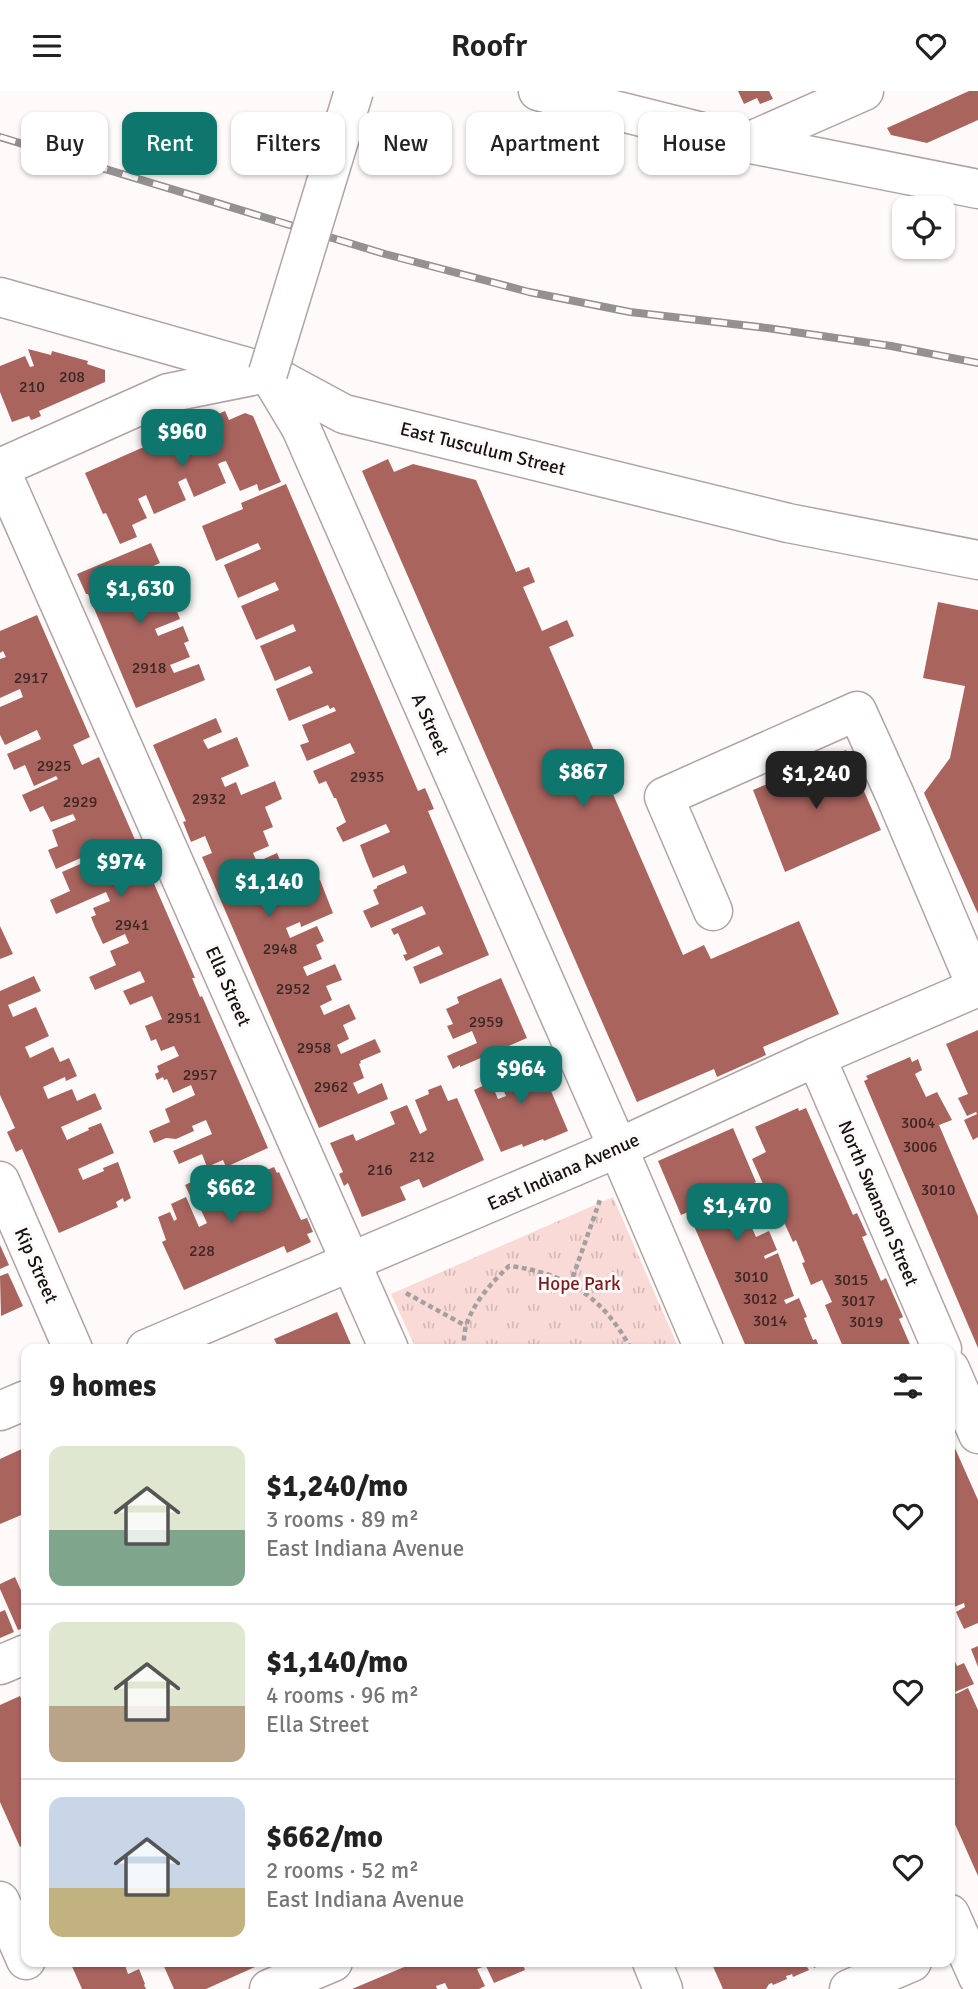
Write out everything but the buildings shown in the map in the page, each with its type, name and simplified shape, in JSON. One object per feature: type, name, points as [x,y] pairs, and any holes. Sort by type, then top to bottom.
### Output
[{"type":"street","points":[[0,469],[168,393],[268,373],[354,91]]},
{"type":"street","points":[[538,91],[613,102],[645,112]]},
{"type":"street","points":[[750,141],[843,95]]},
{"type":"street","points":[[750,144],[978,189]]},
{"type":"street","name":"East Tusculum Street","points":[[0,297],[268,373],[345,414],[788,523],[978,561]]},
{"type":"street","name":"A Street","points":[[268,373],[301,428],[702,1344]]},
{"type":"street","name":"Ella Street","points":[[0,469],[387,1344]]},
{"type":"street","points":[[713,911],[664,797],[857,711],[978,988]]},
{"type":"street","name":"East Indiana Avenue","points":[[158,1344],[618,1148],[816,1057],[978,988]]},
{"type":"street","name":"North Swanson Street","points":[[816,1057],[940,1344]]},
{"type":"street","name":"Kip Street","points":[[0,1181],[71,1344]]},
{"type":"street","points":[[955,1381],[978,1434]]},
{"type":"street","points":[[0,1411],[21,1402]]},
{"type":"street","points":[[0,1665],[21,1656]]},
{"type":"street","points":[[0,1892],[21,1883]]},
{"type":"street","points":[[0,1902],[21,1948]]},
{"type":"street","points":[[960,1933],[978,1977]]},
{"type":"street","points":[[30,1967],[39,1989]]},
{"type":"street","points":[[269,1989],[320,1967]]},
{"type":"street","points":[[654,1967],[663,1989]]},
{"type":"street","points":[[849,1989],[900,1967]]},
{"type":"path","points":[[570,1285],[618,1148]]},
{"type":"path","points":[[352,1262],[466,1326]]},
{"type":"path","points":[[464,1344],[466,1326],[477,1304],[509,1266],[533,1269],[588,1294],[607,1312],[628,1344]]},
{"type":"green space","name":"Hope Park","points":[[613,1197],[677,1344],[414,1344],[391,1294]]},
{"type":"railway","points":[[0,137],[385,254],[529,292],[630,312],[891,346],[978,363]]}]
